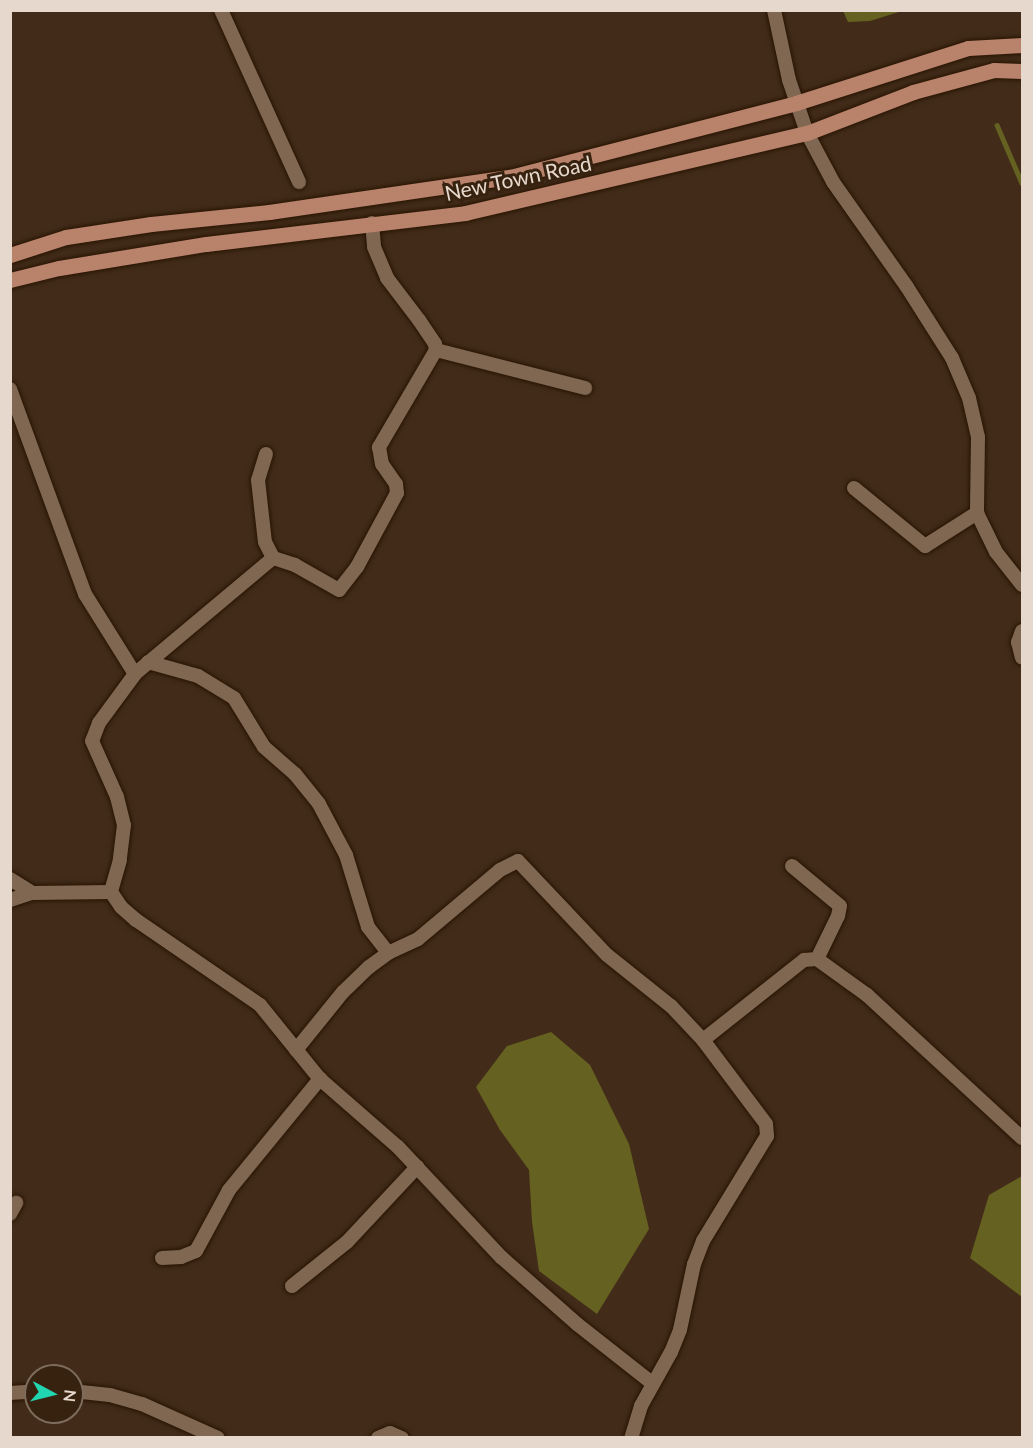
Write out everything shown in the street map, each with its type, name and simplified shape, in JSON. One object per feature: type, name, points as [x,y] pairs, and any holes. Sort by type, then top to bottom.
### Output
[{"type":"main road","name":"New Town Road","points":[[10,255],[76,235],[151,224],[269,212],[510,177],[796,103],[968,48],[1023,45]]},
{"type":"main road","name":"New Town Road","points":[[10,280],[58,268],[206,244],[465,213],[807,133],[913,92],[994,70],[1023,71]]},
{"type":"street","points":[[221,10],[299,182]]},
{"type":"street","points":[[774,10],[796,103],[807,133],[833,182],[907,287],[952,358],[969,398],[978,437],[977,513],[996,552],[1023,585]]},
{"type":"street","points":[[266,454],[258,480],[266,542],[273,558],[295,565],[334,589],[343,587],[397,493],[396,484],[382,464],[380,447],[436,350],[435,344],[387,278],[374,247],[372,223]]},
{"type":"street","points":[[436,350],[585,388]]},
{"type":"street","points":[[10,389],[85,594],[135,674]]},
{"type":"street","points":[[854,488],[924,546],[977,513]]},
{"type":"street","points":[[273,558],[135,674],[99,723],[92,741],[122,810],[124,825],[122,850],[111,892],[121,907],[136,920],[260,1005],[320,1079],[417,1167],[519,1275],[652,1383]]},
{"type":"street","points":[[1023,631],[1018,642],[1023,658]]},
{"type":"street","points":[[148,662],[198,676],[234,698],[264,747],[295,774],[320,804],[346,855],[368,927],[388,953]]},
{"type":"street","points":[[296,1050],[343,992],[388,953],[418,939],[500,870],[518,861],[607,955],[671,1006],[703,1041],[766,1124],[767,1136],[703,1241],[694,1264],[680,1329],[671,1352],[641,1406],[631,1437]]},
{"type":"street","points":[[792,866],[840,906],[838,916],[817,959]]},
{"type":"street","points":[[10,879],[32,893]]},
{"type":"street","points":[[10,900],[32,893],[111,892]]},
{"type":"street","points":[[703,1041],[804,960],[817,959],[867,995],[1023,1138]]},
{"type":"street","points":[[162,1258],[181,1257],[196,1251],[229,1190],[320,1079]]},
{"type":"street","points":[[292,1286],[347,1242],[417,1167]]},
{"type":"street","points":[[84,1392],[110,1395],[142,1404],[218,1437]]},
{"type":"street","points":[[378,1437],[390,1433],[402,1437]]},
{"type":"shaded area","points":[[843,11],[902,11],[870,21],[848,22]]},
{"type":"shaded area","points":[[551,1032],[590,1065],[629,1144],[649,1229],[597,1314],[539,1271],[532,1222],[529,1170],[500,1130],[476,1087],[507,1046]]},
{"type":"shaded area","points":[[1022,1176],[1022,1297],[970,1258],[989,1195]]},
{"type":"waterway","points":[[997,125],[1022,183]]}]
